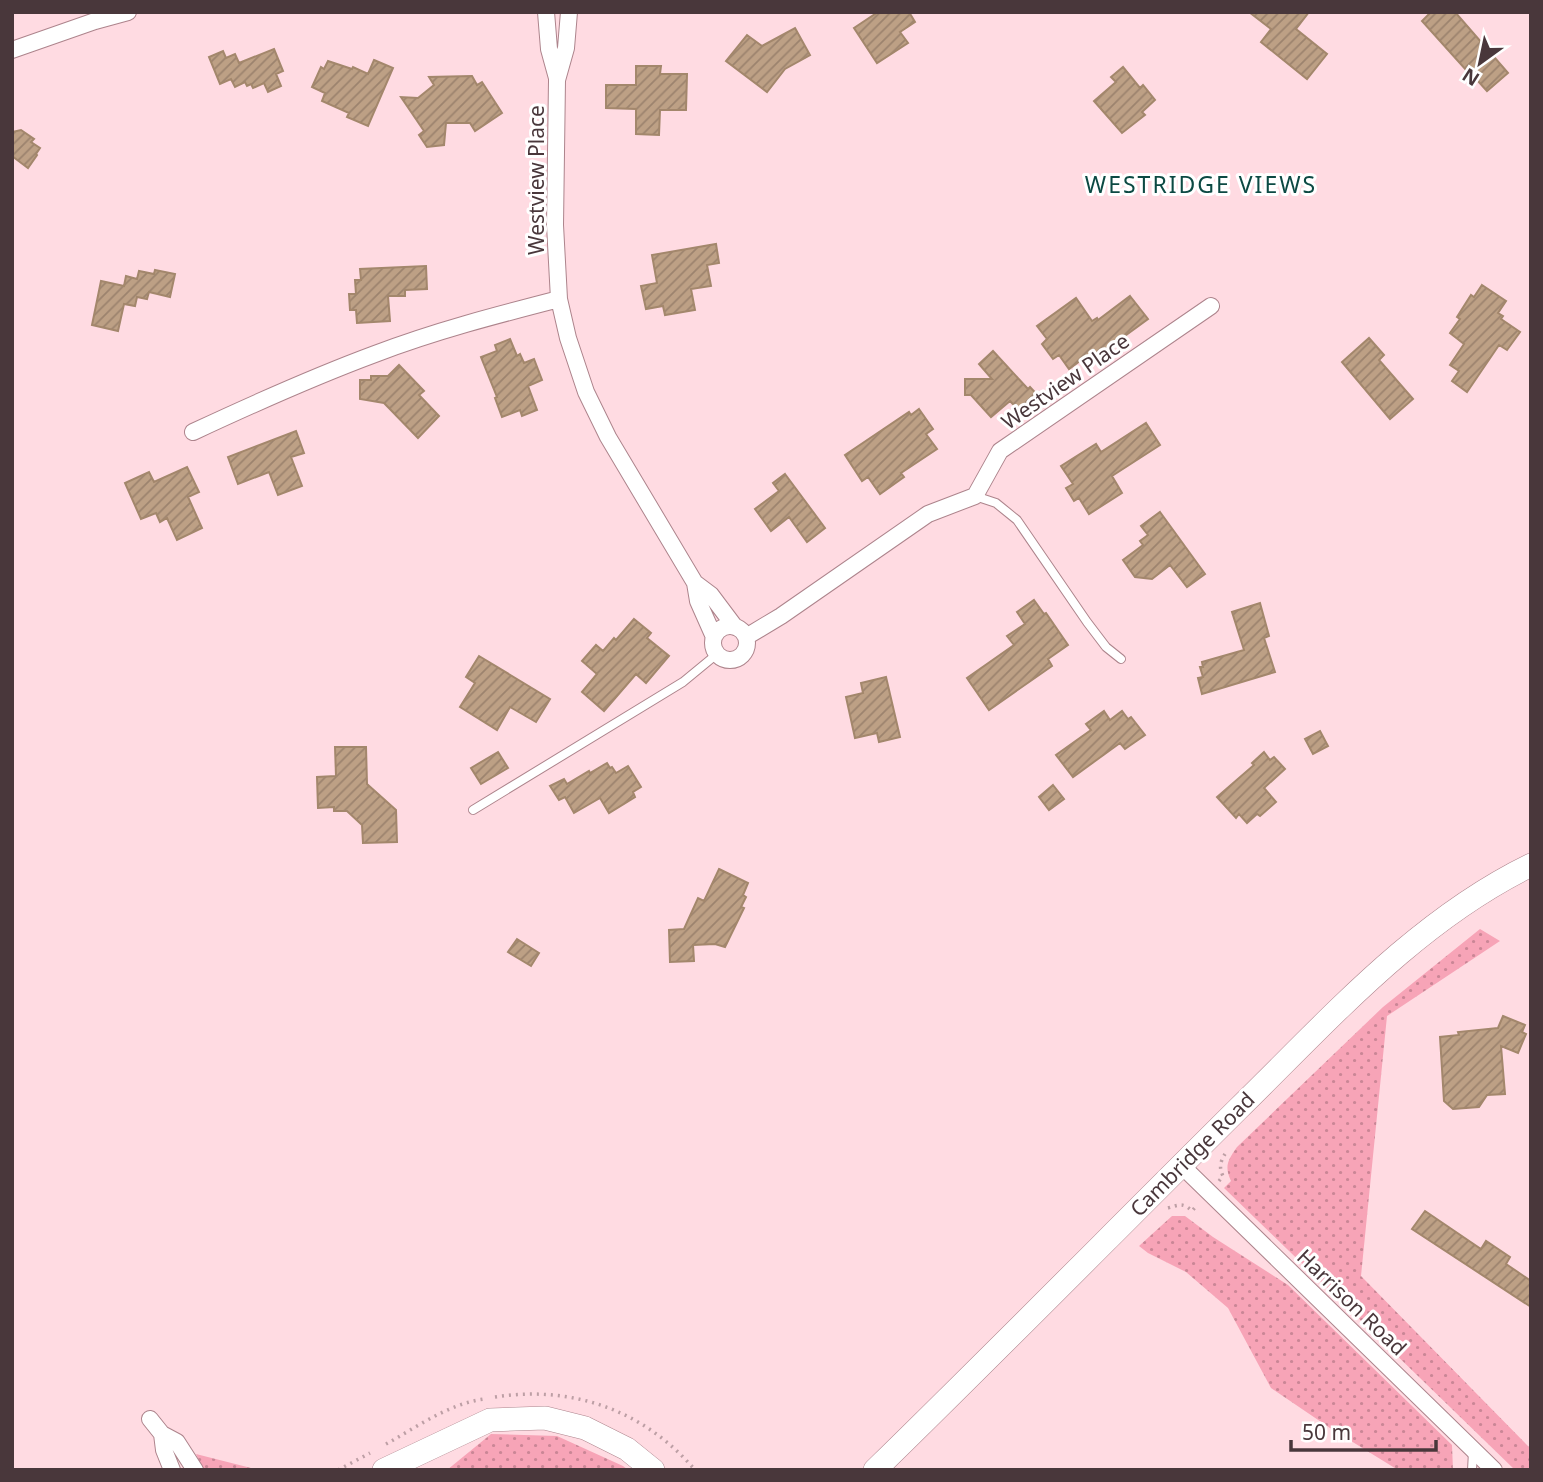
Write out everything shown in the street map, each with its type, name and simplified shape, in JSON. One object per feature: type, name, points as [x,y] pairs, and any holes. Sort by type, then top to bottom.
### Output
[{"type":"main road","name":"Cambridge Road","points":[[883,1462],[1373,976],[1404,949],[1470,901],[1531,866]]},
{"type":"main road","points":[[384,1470],[490,1420],[545,1419],[585,1428],[627,1448],[653,1470]]},
{"type":"street","points":[[12,50],[128,12]]},
{"type":"street","name":"Westview Place","points":[[546,12],[549,48],[557,80],[555,225],[559,299],[568,338],[596,415],[695,583],[698,601],[714,637]]},
{"type":"street","name":"Westview Place","points":[[557,80],[566,48],[569,12]]},
{"type":"street","points":[[193,432],[295,385],[377,353],[454,327],[559,299]]},
{"type":"street","name":"Westview Place","points":[[975,496],[1000,451],[1211,306]]},
{"type":"street","points":[[741,632],[746,648],[738,657],[727,660],[718,654],[713,644],[714,637],[721,628],[728,626],[741,632],[782,616],[928,514],[975,496]]},
{"type":"street","name":"Westview Place","points":[[695,583],[711,595],[741,632]]},
{"type":"street","name":"Harrison Road","points":[[1181,1165],[1494,1470]]},
{"type":"street","points":[[150,1419],[162,1434],[177,1442],[195,1470]]},
{"type":"street","points":[[162,1434],[164,1450],[172,1470]]},
{"type":"lane","points":[[975,496],[996,503],[1017,520],[1087,622],[1106,647],[1121,659]]},
{"type":"lane","points":[[473,810],[683,682],[718,654]]},
{"type":"lane","points":[[1472,1470],[1473,1449]]},
{"type":"path","points":[[1219,1181],[1223,1176],[1220,1169],[1226,1152]]},
{"type":"path","points":[[1168,1208],[1181,1205],[1192,1211],[1196,1206]]},
{"type":"shaded area","points":[[1480,929],[1500,941],[1387,1016],[1361,1276],[1531,1449],[1531,1470],[1515,1470],[1224,1188],[1231,1181],[1228,1163],[1237,1147],[1383,1007]]},
{"type":"shaded area","points":[[1172,1216],[1185,1216],[1288,1285],[1452,1445],[1453,1470],[1398,1470],[1271,1388],[1228,1308],[1186,1272],[1139,1246]]},
{"type":"shaded area","points":[[491,1434],[557,1436],[628,1470],[447,1470]]},
{"type":"shaded area","points":[[196,1454],[259,1470],[203,1470]]},
{"type":"building","points":[[878,12],[909,12],[915,22],[900,32],[908,43],[877,63],[854,28]]},
{"type":"building","points":[[1249,12],[1309,12],[1296,29],[1327,54],[1307,79],[1261,42],[1271,29]]},
{"type":"building","points":[[1431,12],[1455,12],[1508,73],[1487,91],[1422,21]]},
{"type":"building","points":[[795,28],[810,55],[785,69],[767,92],[726,61],[747,35],[762,46]]},
{"type":"building","points":[[274,49],[283,71],[276,74],[281,86],[268,92],[264,83],[253,88],[245,82],[235,87],[231,79],[220,84],[209,57],[223,51],[226,58],[235,54],[239,63]]},
{"type":"building","points":[[374,60],[393,68],[368,126],[347,117],[349,113],[322,101],[325,93],[312,87],[321,67],[324,69],[328,61],[368,74]]},
{"type":"building","points":[[636,66],[661,66],[660,74],[687,74],[686,110],[660,110],[659,135],[636,134],[636,109],[606,108],[606,85],[636,85]]},
{"type":"building","points":[[1123,67],[1140,88],[1143,85],[1155,100],[1142,112],[1145,115],[1122,133],[1094,101],[1116,82],[1111,77]]},
{"type":"building","points":[[472,76],[477,85],[482,82],[502,113],[475,131],[470,123],[446,123],[444,145],[427,147],[419,135],[424,131],[401,97],[418,98],[434,85],[429,77]]},
{"type":"building","points":[[21,130],[34,139],[31,142],[40,148],[28,168],[12,156],[12,132]]},
{"type":"building","points":[[716,244],[719,263],[707,265],[711,286],[691,289],[695,310],[665,315],[663,306],[646,309],[641,286],[657,283],[652,255]]},
{"type":"building","points":[[426,266],[427,289],[405,290],[405,296],[388,296],[390,321],[357,323],[356,310],[350,310],[349,294],[356,294],[355,280],[361,280],[360,269]]},
{"type":"building","points":[[155,270],[175,274],[170,297],[149,292],[147,299],[137,297],[135,306],[124,304],[118,331],[92,325],[101,281],[124,286],[126,276],[137,279],[139,271],[154,274]]},
{"type":"building","points":[[1482,285],[1506,301],[1498,313],[1503,316],[1501,319],[1520,332],[1507,350],[1499,345],[1467,392],[1452,381],[1459,371],[1450,365],[1464,344],[1450,333],[1471,295],[1474,297]]},
{"type":"building","points":[[1130,296],[1148,319],[1092,360],[1088,355],[1069,369],[1059,355],[1053,359],[1042,344],[1047,339],[1037,326],[1076,298],[1092,321],[1097,318],[1098,320]]},
{"type":"building","points":[[1369,338],[1384,355],[1379,360],[1413,399],[1390,419],[1342,362]]},
{"type":"building","points":[[510,339],[517,356],[520,354],[524,363],[534,359],[542,380],[528,386],[537,410],[522,416],[520,410],[502,417],[481,357],[497,351],[495,345]]},
{"type":"building","points":[[993,351],[1028,389],[1030,387],[1043,401],[1025,417],[1010,401],[991,417],[971,395],[965,395],[965,379],[992,379],[979,364]]},
{"type":"building","points":[[399,365],[424,391],[419,395],[439,416],[418,438],[384,403],[360,399],[360,380],[371,380],[371,376],[388,376]]},
{"type":"building","points":[[919,409],[933,429],[926,434],[937,449],[901,473],[904,477],[880,494],[868,477],[862,481],[845,455],[909,412],[911,415]]},
{"type":"building","points":[[1146,423],[1160,445],[1112,476],[1122,493],[1089,514],[1079,498],[1074,501],[1066,488],[1073,484],[1061,466],[1096,444],[1101,452]]},
{"type":"building","points":[[296,431],[304,453],[291,457],[302,486],[278,495],[269,472],[238,484],[228,457]]},
{"type":"building","points":[[187,467],[199,492],[188,497],[202,528],[177,540],[167,518],[160,522],[156,513],[141,519],[125,483],[149,472],[154,482]]},
{"type":"building","points":[[785,474],[825,528],[807,542],[789,517],[771,531],[755,509],[779,491],[773,483]]},
{"type":"building","points":[[1160,512],[1205,574],[1187,587],[1170,565],[1152,579],[1135,577],[1123,560],[1143,545],[1140,541],[1148,535],[1141,526]]},
{"type":"building","points":[[1034,600],[1068,645],[1048,659],[1052,666],[989,710],[967,678],[1014,645],[1007,636],[1025,624],[1017,612]]},
{"type":"building","points":[[1260,603],[1269,636],[1264,638],[1275,672],[1202,694],[1198,678],[1203,677],[1200,667],[1203,667],[1202,662],[1244,650],[1232,612]]},
{"type":"building","points":[[634,619],[651,633],[647,638],[669,656],[646,683],[636,674],[604,711],[582,692],[597,674],[582,661],[596,645],[603,651]]},
{"type":"building","points":[[479,656],[550,699],[536,722],[510,707],[497,730],[460,707],[475,683],[466,677]]},
{"type":"building","points":[[886,677],[900,737],[879,742],[877,733],[855,738],[846,697],[863,693],[861,683]]},
{"type":"building","points":[[1104,711],[1110,720],[1122,711],[1128,719],[1131,717],[1145,735],[1125,749],[1120,743],[1073,777],[1056,755],[1091,730],[1086,724]]},
{"type":"building","points":[[1320,731],[1328,746],[1313,754],[1305,739]]},
{"type":"building","points":[[335,747],[366,747],[367,784],[396,810],[397,842],[363,843],[362,825],[347,811],[334,811],[334,807],[318,808],[317,777],[336,776]]},
{"type":"building","points":[[498,752],[508,768],[481,784],[471,768]]},
{"type":"building","points":[[1264,752],[1270,760],[1274,757],[1285,769],[1264,788],[1276,802],[1247,823],[1239,814],[1236,818],[1217,797],[1254,765],[1252,763]]},
{"type":"building","points":[[607,763],[616,773],[628,766],[641,787],[633,792],[635,797],[609,813],[600,798],[574,813],[565,797],[559,800],[550,786],[564,779],[567,784]]},
{"type":"building","points":[[1053,785],[1064,799],[1049,810],[1039,797]]},
{"type":"building","points":[[719,869],[748,883],[741,907],[744,908],[725,947],[715,944],[693,945],[694,961],[670,962],[669,930],[684,929],[698,898],[704,901]]},
{"type":"building","points":[[517,939],[539,953],[531,966],[508,952]]},
{"type":"building","points":[[1503,1016],[1525,1025],[1522,1032],[1526,1034],[1518,1053],[1501,1046],[1505,1094],[1487,1095],[1479,1107],[1453,1109],[1444,1101],[1440,1037],[1459,1035],[1458,1032],[1498,1028]]},
{"type":"building","points":[[1425,1211],[1481,1249],[1486,1241],[1510,1257],[1506,1264],[1531,1281],[1531,1307],[1412,1229]]},
{"type":"district","name":"WESTRIDGE VIEWS","points":[[1201,184]]}]
